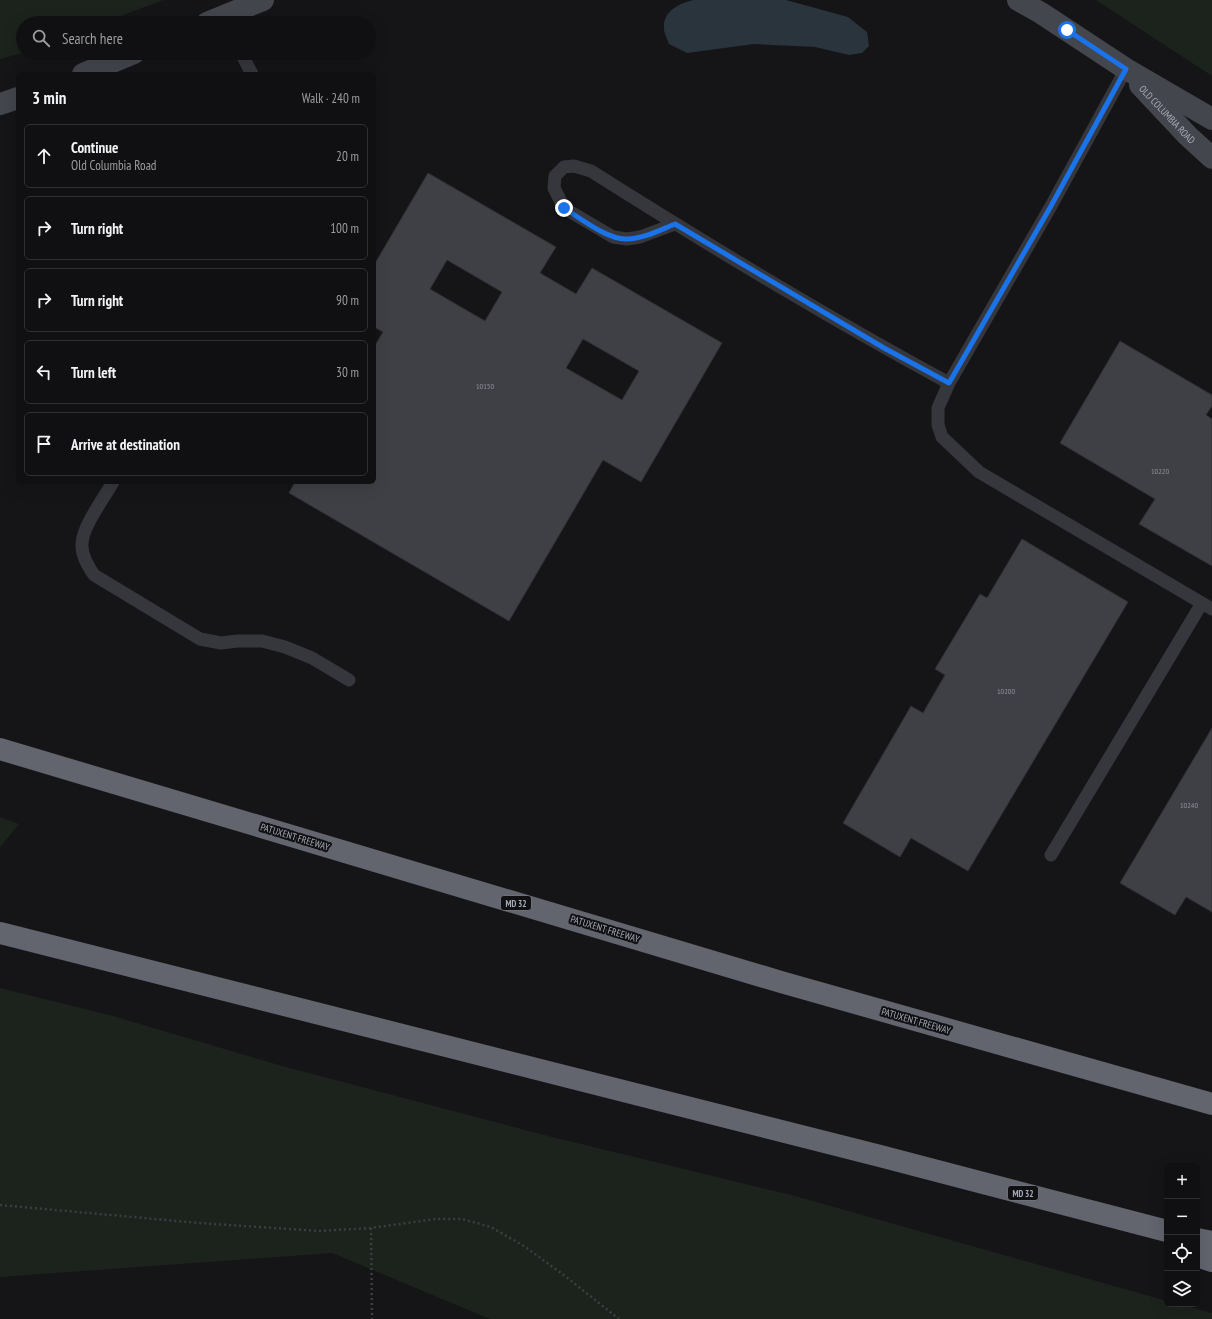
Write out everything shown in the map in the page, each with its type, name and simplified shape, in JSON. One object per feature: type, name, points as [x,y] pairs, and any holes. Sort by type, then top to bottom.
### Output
[{"type":"highway","name":"PATUXENT FREEWAY","points":[[0,749],[766,977],[1212,1104]]},
{"type":"highway","name":"MD 32","points":[[0,933],[880,1156],[1164,1230]]},
{"type":"highway","points":[[1033,1054],[1212,1093]]},
{"type":"highway","points":[[880,1156],[1164,1245]]},
{"type":"highway","points":[[1200,1239],[1212,1242]]},
{"type":"highway","points":[[1200,1257],[1212,1261]]},
{"type":"street","points":[[230,16],[264,0]]},
{"type":"street","name":"OLD COLUMBIA ROAD","points":[[1018,0],[1042,13],[1126,69],[1212,119]]},
{"type":"street","points":[[88,72],[117,60]]},
{"type":"street","name":"OLD COLUMBIA ROAD","points":[[1126,69],[1188,136],[1212,158]]},
{"type":"street","points":[[0,104],[16,99]]},
{"type":"lane","points":[[245,60],[251,72]]},
{"type":"lane","points":[[1051,855],[1207,606],[979,472],[942,437],[938,425],[938,408],[949,383],[1051,206],[1126,69]]},
{"type":"lane","points":[[675,224],[640,237],[627,240],[613,237],[564,208],[554,188],[555,176],[564,167],[574,166],[591,171],[675,224],[884,348],[949,383]]},
{"type":"lane","points":[[112,484],[85,531],[82,543],[85,560],[94,575],[200,639],[220,643],[262,641],[278,645],[312,658],[349,680]]},
{"type":"path","points":[[0,1205],[273,1229],[319,1231],[371,1228],[436,1219],[462,1219],[492,1227],[524,1246],[619,1319]]},
{"type":"path","points":[[371,1228],[372,1319]]},
{"type":"shaded area","points":[[0,0],[163,0],[121,16],[16,16],[16,55],[0,59]]},
{"type":"shaded area","points":[[694,0],[786,0],[848,17],[867,32],[869,46],[862,53],[849,55],[815,47],[754,44],[687,53],[669,44],[664,31],[664,23],[666,17],[673,9],[683,3]]},
{"type":"shaded area","points":[[1096,0],[1212,0],[1212,76]]},
{"type":"shaded area","points":[[0,817],[19,824],[0,847]]},
{"type":"shaded area","points":[[0,988],[113,1016],[282,1066],[540,1134],[795,1196],[1164,1300],[1164,1307],[1190,1307],[1212,1313],[1212,1319],[490,1319],[332,1253],[0,1277]]},
{"type":"building","points":[[428,173],[556,247],[540,273],[576,294],[592,268],[722,343],[641,482],[603,460],[509,621],[289,493],[294,484],[376,484],[376,344],[383,332],[376,328],[376,262]],"holes":[[[447,260],[502,292],[485,321],[430,289]],[[583,339],[639,371],[622,400],[566,368]]]},
{"type":"building","points":[[1120,341],[1212,395],[1212,406],[1206,415],[1212,419],[1212,566],[1139,524],[1155,499],[1060,443]]},
{"type":"building","points":[[1022,539],[1128,602],[968,871],[911,838],[900,857],[843,823],[911,706],[923,713],[945,675],[935,669],[980,594],[987,598]]},
{"type":"building","points":[[1212,728],[1212,912],[1186,897],[1175,915],[1120,883]]},
{"type":"route","points":[[564,208],[613,237],[627,240],[640,237],[675,224],[884,348],[949,383],[1051,206],[1126,69],[1067,30]]}]
